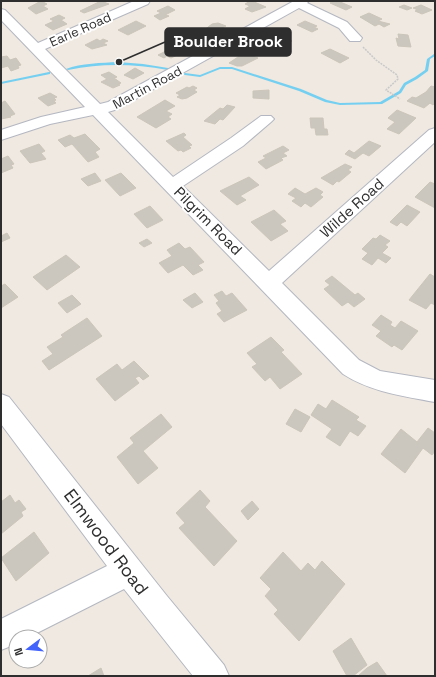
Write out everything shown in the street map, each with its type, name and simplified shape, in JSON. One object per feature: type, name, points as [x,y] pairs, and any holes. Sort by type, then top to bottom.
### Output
[{"type":"street","name":"Earle Road","points":[[37,48],[144,1]]},
{"type":"street","points":[[301,2],[343,25],[355,38]]},
{"type":"street","name":"Martin Road","points":[[1,135],[46,120],[98,110],[117,104],[301,2]]},
{"type":"street","name":"Pilgrim Road","points":[[2,7],[37,48],[345,361],[357,371],[380,381],[431,385]]},
{"type":"street","points":[[173,186],[225,151],[266,119]]},
{"type":"street","name":"Wilde Road","points":[[269,283],[435,133]]},
{"type":"street","name":"Elmwood Road","points":[[1,405],[128,571],[213,676]]},
{"type":"street","points":[[1,635],[128,571]]},
{"type":"path","points":[[355,38],[376,60],[397,74],[397,81],[386,89],[389,94],[400,99]]},
{"type":"building","points":[[41,1],[47,4],[43,6],[48,9],[36,14],[28,8]]},
{"type":"building","points":[[101,1],[109,4],[84,13],[80,11]]},
{"type":"building","points":[[250,1],[266,7],[252,12],[245,9],[250,6],[245,4]]},
{"type":"building","points":[[338,1],[352,7],[346,10],[330,3]]},
{"type":"building","points":[[404,5],[412,8],[407,10],[399,7]]},
{"type":"building","points":[[421,5],[432,10],[422,14],[415,11],[418,10],[413,8]]},
{"type":"building","points":[[168,6],[175,10],[165,15],[169,16],[160,20],[154,16],[161,13],[157,11]]},
{"type":"building","points":[[369,13],[382,19],[378,21],[390,24],[384,27],[379,24],[375,26],[360,17]]},
{"type":"building","points":[[59,15],[65,18],[61,20],[67,24],[53,30],[45,25],[54,21],[50,19]]},
{"type":"building","points":[[136,21],[146,26],[128,35],[118,30]]},
{"type":"building","points":[[305,21],[317,26],[314,27],[318,29],[312,32],[297,25]]},
{"type":"building","points":[[218,23],[226,26],[216,34],[203,31],[212,24]]},
{"type":"building","points":[[276,34],[292,41],[283,47],[277,44],[269,48],[263,46],[267,43],[264,42]]},
{"type":"building","points":[[398,34],[408,35],[411,47],[398,46],[396,38],[399,39]]},
{"type":"building","points":[[97,39],[100,41],[103,39],[108,41],[103,43],[107,45],[92,49],[85,45]]},
{"type":"building","points":[[172,48],[182,53],[171,58],[167,56],[164,58],[158,55]]},
{"type":"building","points":[[330,49],[349,58],[340,63],[321,53]]},
{"type":"building","points":[[244,53],[258,58],[242,66],[229,63]]},
{"type":"building","points":[[7,56],[10,60],[16,58],[21,65],[18,66],[19,68],[11,71],[8,66],[1,68],[1,57]]},
{"type":"building","points":[[135,68],[144,73],[133,79],[124,75]]},
{"type":"building","points":[[109,72],[117,77],[114,78],[121,83],[118,84],[120,85],[113,88],[101,82],[107,79],[101,75]]},
{"type":"building","points":[[193,86],[197,88],[194,90],[197,92],[187,98],[182,99],[177,97],[180,95],[176,93],[187,87],[189,88]]},
{"type":"building","points":[[431,86],[435,87],[435,103],[433,105],[430,103],[424,108],[407,101],[412,97],[416,98],[426,92]]},
{"type":"building","points":[[269,90],[269,99],[253,98],[253,91]]},
{"type":"building","points":[[50,93],[57,97],[54,98],[56,103],[48,106],[38,98]]},
{"type":"building","points":[[165,100],[175,106],[166,111],[172,114],[168,117],[171,119],[156,128],[137,117]]},
{"type":"building","points":[[5,101],[15,114],[10,116],[11,117],[1,119],[1,103]]},
{"type":"building","points":[[227,105],[235,107],[223,120],[220,119],[215,124],[204,121],[220,108],[223,109]]},
{"type":"building","points":[[397,110],[416,118],[399,134],[387,129],[395,122],[388,118]]},
{"type":"building","points":[[310,118],[323,118],[324,129],[327,129],[328,135],[316,135],[315,128],[311,128]]},
{"type":"building","points":[[184,133],[186,135],[183,137],[192,145],[189,146],[191,148],[183,152],[181,150],[178,151],[166,141]]},
{"type":"building","points":[[85,134],[100,149],[95,152],[99,157],[88,162],[72,144],[65,147],[58,140],[70,135],[74,138]]},
{"type":"building","points":[[369,141],[381,146],[369,156],[363,153],[355,159],[345,154],[349,150],[354,153]]},
{"type":"building","points":[[39,144],[45,151],[41,153],[46,159],[30,163],[20,151]]},
{"type":"building","points":[[283,146],[289,150],[283,153],[287,156],[281,158],[283,160],[266,169],[258,162],[266,158],[263,156]]},
{"type":"building","points":[[8,156],[14,164],[11,165],[13,168],[1,173],[1,159]]},
{"type":"building","points":[[345,164],[352,167],[348,170],[351,172],[339,182],[337,181],[333,185],[321,178]]},
{"type":"building","points":[[95,173],[101,181],[88,186],[81,179]]},
{"type":"building","points":[[121,173],[136,188],[120,196],[105,180]]},
{"type":"building","points":[[249,177],[259,185],[240,196],[246,200],[237,205],[220,191]]},
{"type":"building","points":[[430,182],[435,184],[435,208],[415,197]]},
{"type":"building","points":[[295,188],[305,194],[316,188],[323,192],[320,195],[323,197],[311,207],[305,203],[301,207],[292,201],[296,198],[288,194]]},
{"type":"building","points":[[407,205],[420,212],[407,226],[401,222],[397,226],[390,222]]},
{"type":"building","points":[[150,206],[163,220],[147,228],[134,214]]},
{"type":"building","points":[[274,210],[286,221],[280,224],[288,231],[271,241],[251,222]]},
{"type":"building","points":[[7,233],[10,238],[1,242],[1,236]]},
{"type":"building","points":[[380,235],[390,241],[385,245],[388,247],[382,253],[391,258],[386,263],[378,258],[372,265],[362,259],[368,253],[362,249],[373,238],[376,239]]},
{"type":"building","points":[[147,239],[152,243],[144,247],[139,243]]},
{"type":"building","points":[[179,243],[185,249],[190,247],[204,262],[198,265],[203,270],[193,275],[183,265],[168,273],[159,263],[172,256],[167,250]]},
{"type":"building","points":[[66,255],[80,267],[47,290],[33,277]]},
{"type":"building","points":[[430,274],[435,277],[435,305],[431,303],[426,309],[409,300]]},
{"type":"building","points":[[332,276],[355,295],[358,293],[365,299],[354,307],[348,302],[342,306],[324,289],[330,285],[325,281]]},
{"type":"building","points":[[5,284],[18,297],[1,308],[1,286]]},
{"type":"building","points":[[222,291],[226,296],[232,293],[247,310],[224,322],[217,314],[222,311],[216,303],[219,301],[214,295]]},
{"type":"building","points":[[195,293],[203,302],[192,308],[183,300]]},
{"type":"building","points":[[72,295],[81,304],[67,313],[58,303]]},
{"type":"building","points":[[381,315],[392,322],[390,325],[395,328],[401,321],[418,331],[402,350],[394,345],[392,347],[376,336],[381,331],[372,325]]},
{"type":"building","points":[[87,318],[102,336],[49,370],[42,361],[53,354],[47,347],[63,337],[61,335]]},
{"type":"building","points":[[271,337],[284,350],[281,352],[302,374],[280,389],[270,377],[265,381],[252,367],[257,364],[247,353]]},
{"type":"building","points":[[134,361],[149,376],[143,380],[139,376],[135,378],[139,383],[115,401],[96,379],[117,364],[122,370]]},
{"type":"building","points":[[332,400],[359,417],[356,420],[366,426],[358,436],[350,431],[340,446],[326,437],[332,429],[311,415],[318,404],[326,409]]},
{"type":"building","points":[[295,409],[310,417],[301,432],[286,424]]},
{"type":"building","points":[[161,414],[172,427],[143,451],[158,468],[138,484],[117,457],[134,443],[130,438]]},
{"type":"building","points":[[428,428],[435,433],[435,451],[432,455],[423,448],[405,473],[381,454],[401,429],[417,442]]},
{"type":"building","points":[[200,490],[210,501],[205,507],[237,541],[214,566],[179,528],[185,523],[176,513]]},
{"type":"building","points":[[10,495],[15,503],[19,500],[26,509],[21,512],[23,516],[1,534],[1,502]]},
{"type":"building","points":[[252,501],[259,509],[248,520],[241,511]]},
{"type":"building","points":[[34,532],[49,553],[16,581],[1,558]]},
{"type":"building","points":[[283,552],[301,571],[308,563],[315,570],[322,561],[345,584],[299,641],[274,614],[278,610],[265,596],[271,589],[260,578]]},
{"type":"building","points":[[351,638],[367,665],[353,676],[347,676],[333,651]]},
{"type":"building","points":[[377,662],[387,676],[358,676],[367,668]]},
{"type":"building","points":[[101,668],[104,676],[88,676]]},
{"type":"waterway","points":[[185,74],[200,76],[220,68],[232,68],[300,90],[326,101],[340,104],[381,103],[400,92],[405,84],[427,70],[429,59],[435,55]]},
{"type":"waterway","points":[[68,69],[81,66],[118,63],[168,69]]},
{"type":"waterway","points":[[1,83],[49,73]]},
{"type":"place","name":"Boulder Brook","points":[[119,62]]}]
